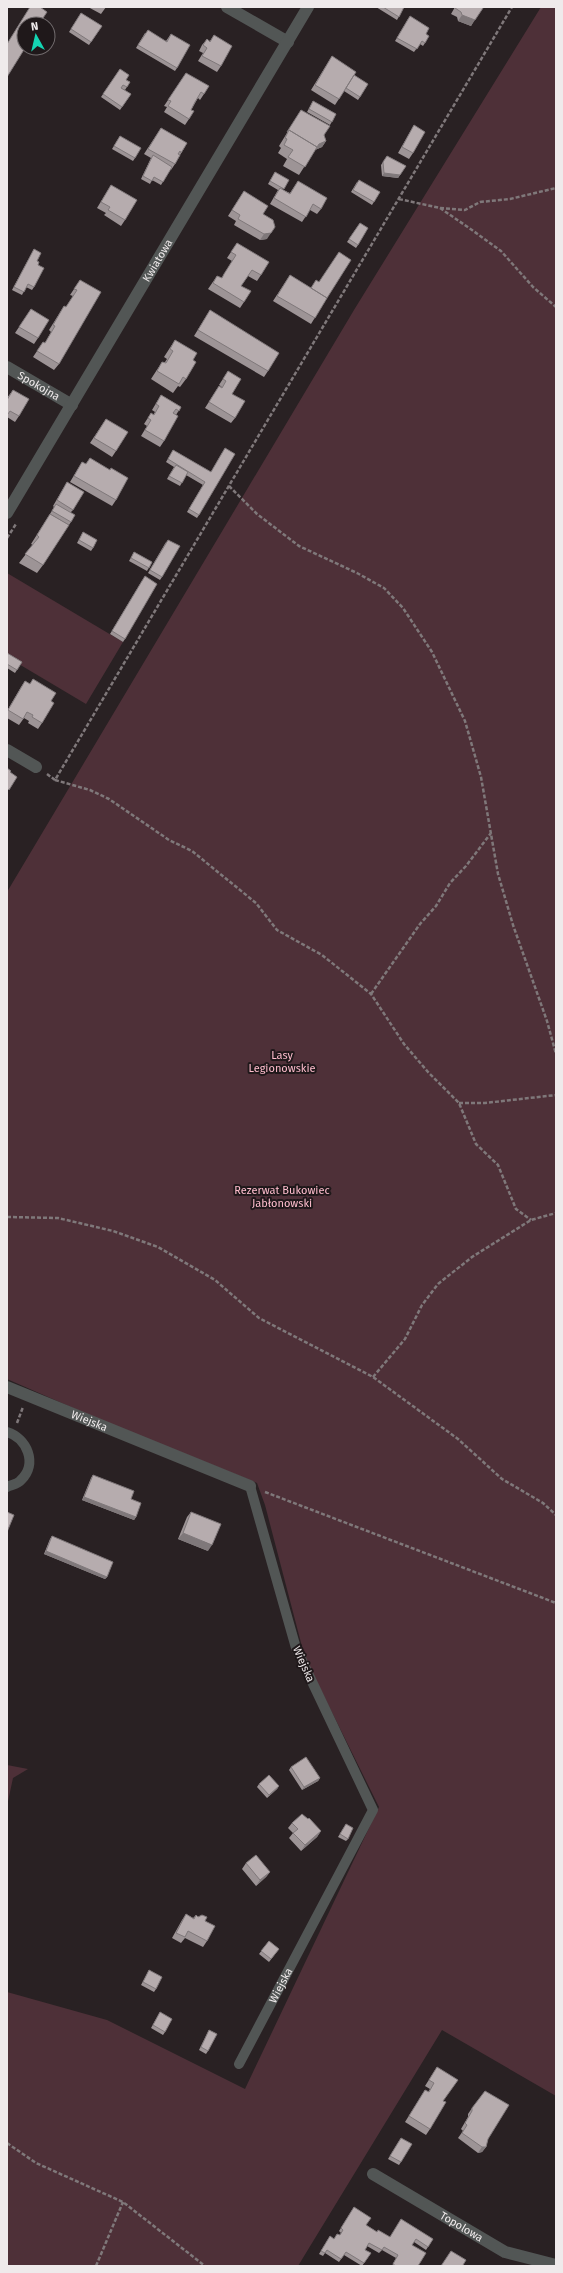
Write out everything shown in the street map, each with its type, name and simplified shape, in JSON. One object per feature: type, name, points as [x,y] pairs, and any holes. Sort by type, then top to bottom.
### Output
[{"type":"street","points":[[227,7],[288,42]]},
{"type":"street","name":"Kwiatowa","points":[[7,513],[308,7]]},
{"type":"street","name":"Spokojna","points":[[7,367],[72,405]]},
{"type":"street","points":[[7,750],[36,767]]},
{"type":"street","name":"Wiejska","points":[[7,1387],[250,1486]]},
{"type":"street","name":"Topolowa","points":[[373,2174],[505,2252],[556,2265]]},
{"type":"lane","points":[[7,1432],[24,1441],[29,1455],[28,1470],[21,1481],[7,1487]]},
{"type":"lane","name":"Wiejska","points":[[239,2064],[373,1810],[296,1648],[250,1486]]},
{"type":"path","points":[[55,780],[512,7]]},
{"type":"path","points":[[399,199],[440,208],[464,210],[480,202],[510,199],[556,188]]},
{"type":"path","points":[[440,208],[501,251],[533,287],[556,307]]},
{"type":"path","points":[[229,486],[258,514],[299,546],[357,572],[384,588],[403,608],[432,652],[443,678],[465,721],[481,777],[498,874],[513,925],[547,1020],[556,1054]]},
{"type":"path","points":[[36,767],[55,780],[90,790],[109,799],[169,840],[192,851],[256,903],[277,930],[322,955],[371,994],[404,1044],[428,1072],[459,1103],[476,1144],[498,1165],[516,1209],[531,1220]]},
{"type":"path","points":[[371,994],[420,924],[436,906],[450,883],[466,866],[491,833]]},
{"type":"path","points":[[459,1103],[485,1103],[556,1095]]},
{"type":"path","points":[[374,1377],[405,1339],[422,1305],[438,1284],[472,1258],[531,1220],[556,1213]]},
{"type":"path","points":[[7,1217],[58,1218],[113,1231],[158,1247],[215,1280],[259,1318],[374,1377],[458,1439],[502,1479],[543,1503],[556,1515]]},
{"type":"path","points":[[250,1486],[556,1603]]},
{"type":"path","points":[[7,2143],[36,2163],[123,2202],[205,2266]]},
{"type":"path","points":[[96,2266],[123,2202]]},
{"type":"green space","name":"Lasy Legionowskie","points":[[541,7],[556,7],[556,2096],[442,2030],[298,2266],[7,2266],[7,1992],[107,2020],[245,2089],[379,1807],[305,1658],[265,1505],[257,1483],[96,1418],[7,1379],[7,892],[354,310]]},
{"type":"green space","points":[[7,573],[123,642],[86,704],[7,657]]},
{"type":"green space","points":[[7,1765],[28,1769],[13,1778],[7,1806]]},
{"type":"building","points":[[30,7],[40,7],[47,12],[44,16],[24,16]]},
{"type":"building","points":[[383,7],[404,7],[399,17]]},
{"type":"building","points":[[455,7],[483,8],[475,20],[462,15],[461,12]]},
{"type":"building","points":[[81,13],[102,26],[91,42],[71,29]]},
{"type":"building","points":[[410,16],[429,28],[426,34],[429,36],[425,43],[422,41],[417,49],[397,38]]},
{"type":"building","points":[[16,30],[16,56],[20,56],[7,77],[7,44]]},
{"type":"building","points":[[148,30],[167,42],[171,34],[190,45],[177,68],[138,45]]},
{"type":"building","points":[[214,35],[232,46],[221,66],[202,56],[207,48],[203,45],[207,39],[210,42]]},
{"type":"building","points":[[332,56],[356,72],[339,99],[315,85]]},
{"type":"building","points":[[120,69],[129,75],[126,80],[130,82],[127,87],[123,85],[121,88],[131,94],[122,107],[103,94]]},
{"type":"building","points":[[186,73],[209,86],[204,94],[201,92],[191,110],[194,111],[189,119],[168,106],[171,101],[168,100]]},
{"type":"building","points":[[354,75],[368,84],[360,97],[346,88]]},
{"type":"building","points":[[313,101],[336,114],[332,122],[309,109]]},
{"type":"building","points":[[301,110],[330,126],[324,135],[326,141],[319,144],[317,147],[289,130],[287,132]]},
{"type":"building","points":[[414,125],[425,132],[413,153],[402,147]]},
{"type":"building","points":[[161,128],[187,143],[181,153],[180,151],[178,154],[180,155],[175,164],[148,149]]},
{"type":"building","points":[[289,130],[317,147],[305,167],[288,157],[293,150],[284,145],[287,139],[285,138]]},
{"type":"building","points":[[120,136],[141,148],[135,158],[114,146]]},
{"type":"building","points":[[153,155],[172,167],[163,182],[154,177],[152,181],[143,176]]},
{"type":"building","points":[[387,156],[406,166],[400,175],[384,173],[383,162]]},
{"type":"building","points":[[275,172],[289,180],[284,189],[270,181]]},
{"type":"building","points":[[359,180],[380,192],[374,202],[353,190]]},
{"type":"building","points":[[298,181],[327,198],[321,209],[313,204],[306,217],[274,198],[280,188],[290,194]]},
{"type":"building","points":[[111,185],[137,200],[125,220],[108,210],[110,207],[101,202]]},
{"type":"building","points":[[244,191],[268,206],[263,214],[273,220],[275,227],[271,233],[264,234],[238,219],[240,215],[232,210]]},
{"type":"building","points":[[360,223],[368,228],[358,245],[349,239]]},
{"type":"building","points":[[237,243],[269,262],[261,275],[252,270],[241,286],[251,291],[244,302],[213,283],[217,276],[222,278],[236,255],[231,252]]},
{"type":"building","points":[[34,249],[41,253],[37,261],[39,262],[38,265],[44,268],[34,287],[28,284],[24,292],[14,287]]},
{"type":"building","points":[[339,252],[351,260],[327,298],[311,288],[316,280],[319,282]]},
{"type":"building","points":[[290,275],[327,298],[315,318],[277,296]]},
{"type":"building","points":[[80,280],[101,292],[59,364],[37,351],[43,342],[45,343],[64,306],[66,307],[77,290],[74,289]]},
{"type":"building","points":[[31,309],[49,320],[38,338],[19,327]]},
{"type":"building","points":[[210,310],[279,353],[268,371],[198,330]]},
{"type":"building","points":[[175,340],[197,353],[193,360],[196,362],[186,379],[183,377],[179,384],[157,371],[162,362],[166,363],[173,351],[170,349]]},
{"type":"building","points":[[228,371],[241,379],[232,394],[245,401],[235,418],[209,402],[219,386],[222,388],[226,381],[223,379]]},
{"type":"building","points":[[13,390],[29,399],[19,416],[10,411],[7,414],[7,400]]},
{"type":"building","points":[[161,395],[181,407],[179,411],[176,409],[173,413],[178,416],[164,441],[145,430],[151,420],[148,418],[151,413],[154,415],[159,406],[156,404]]},
{"type":"building","points":[[106,419],[128,432],[116,451],[94,438]]},
{"type":"building","points":[[225,448],[235,454],[199,515],[189,509],[205,482],[168,459],[173,450],[211,472]]},
{"type":"building","points":[[90,458],[110,470],[111,468],[128,478],[116,500],[74,476],[82,462],[86,464]]},
{"type":"building","points":[[176,465],[188,472],[182,483],[169,476]]},
{"type":"building","points":[[67,482],[84,492],[73,510],[57,500]]},
{"type":"building","points":[[56,504],[75,515],[71,522],[52,511]]},
{"type":"building","points":[[50,514],[69,525],[43,565],[25,554],[39,537],[37,535]]},
{"type":"building","points":[[83,532],[97,540],[93,548],[79,540]]},
{"type":"building","points":[[168,540],[180,546],[162,577],[150,570]]},
{"type":"building","points":[[134,552],[152,562],[149,568],[131,558]]},
{"type":"building","points":[[145,576],[157,584],[125,639],[112,631]]},
{"type":"building","points":[[7,653],[22,662],[17,670],[7,664]]},
{"type":"building","points":[[33,679],[56,693],[51,701],[54,703],[42,723],[27,712],[23,719],[8,710],[25,681],[30,684]]},
{"type":"building","points":[[7,768],[17,777],[9,790],[7,788]]},
{"type":"building","points":[[93,1475],[134,1491],[131,1499],[141,1503],[136,1517],[84,1497]]},
{"type":"building","points":[[7,1512],[14,1515],[7,1532]]},
{"type":"building","points":[[191,1512],[221,1524],[212,1545],[183,1533]]},
{"type":"building","points":[[52,1536],[113,1562],[107,1577],[46,1551]]},
{"type":"building","points":[[306,1757],[320,1778],[304,1787],[291,1767]]},
{"type":"building","points":[[269,1775],[279,1786],[269,1795],[259,1784]]},
{"type":"building","points":[[302,1814],[308,1819],[309,1818],[321,1831],[305,1845],[293,1833],[298,1829],[292,1823]]},
{"type":"building","points":[[346,1824],[353,1828],[348,1839],[340,1834]]},
{"type":"building","points":[[256,1855],[270,1872],[260,1880],[246,1863]]},
{"type":"building","points":[[186,1914],[194,1919],[196,1915],[198,1917],[202,1915],[207,1917],[205,1921],[215,1926],[207,1941],[188,1931],[185,1937],[176,1933]]},
{"type":"building","points":[[269,1941],[279,1949],[271,1959],[261,1951]]},
{"type":"building","points":[[149,1970],[162,1977],[156,1989],[143,1982]]},
{"type":"building","points":[[160,2012],[172,2019],[165,2032],[153,2025]]},
{"type":"building","points":[[209,2030],[217,2034],[208,2051],[201,2047]]},
{"type":"building","points":[[437,2067],[458,2080],[443,2101],[446,2102],[430,2129],[409,2116],[425,2090],[429,2092],[434,2083],[429,2080]]},
{"type":"building","points":[[485,2091],[509,2105],[488,2139],[486,2147],[482,2147],[462,2133],[467,2125],[465,2123],[472,2111],[472,2108]]},
{"type":"building","points":[[401,2138],[412,2144],[401,2162],[390,2156]]},
{"type":"building","points":[[354,2207],[371,2218],[366,2225],[377,2232],[378,2230],[390,2237],[401,2219],[433,2239],[428,2247],[416,2239],[412,2245],[426,2253],[418,2266],[396,2266],[393,2264],[398,2255],[384,2247],[382,2250],[369,2243],[365,2250],[371,2253],[364,2263],[346,2252],[341,2259],[327,2250],[325,2253],[321,2251],[330,2236],[334,2239],[337,2234],[340,2235],[343,2230],[341,2228]]},
{"type":"building","points":[[451,2251],[466,2260],[463,2265],[465,2266],[441,2266]]},
{"type":"park label","name":"Rezerwat Bukowiec Jabłonowski","points":[[282,1196]]}]
